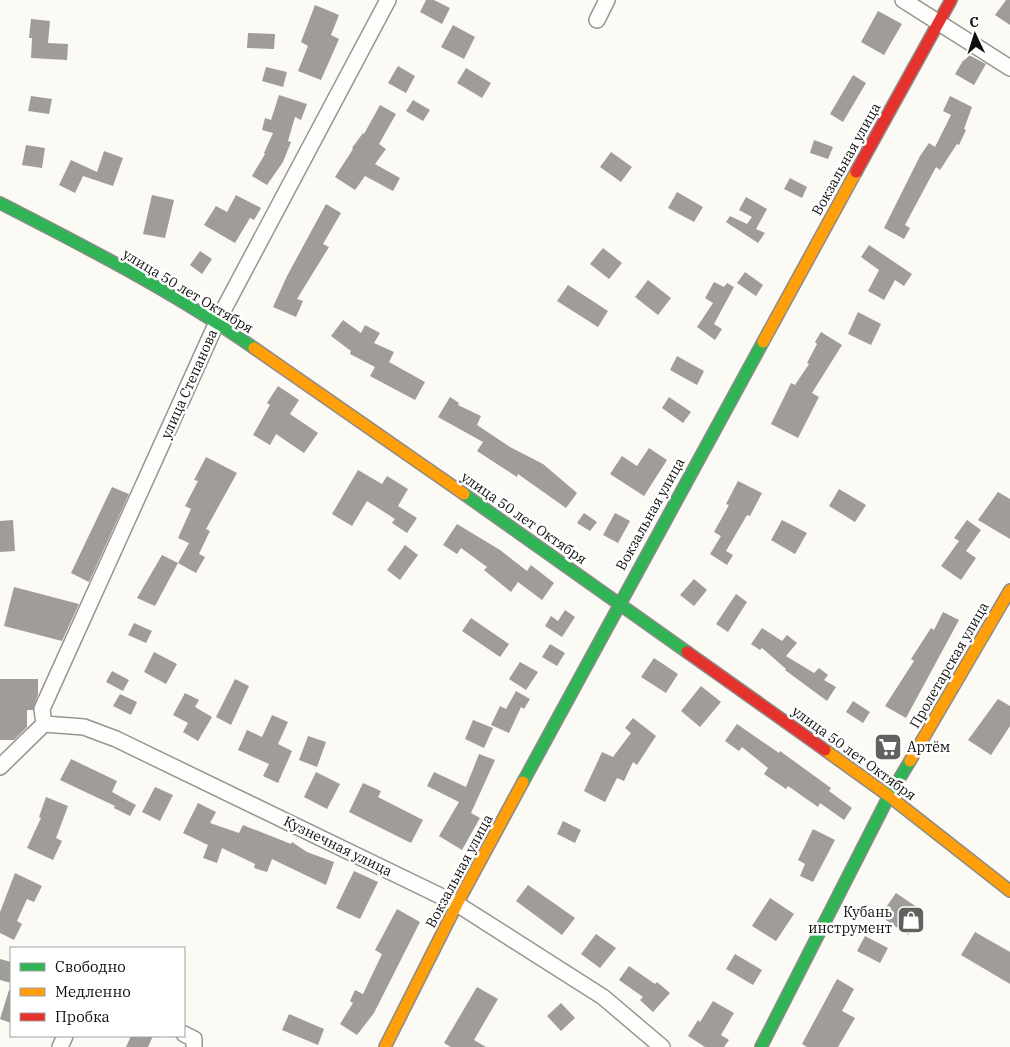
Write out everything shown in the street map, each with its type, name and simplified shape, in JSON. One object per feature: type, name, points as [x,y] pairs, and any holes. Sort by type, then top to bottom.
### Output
[{"type":"street","name":"улица Степанова","points":[[44,724],[42,709],[217,322],[388,0]]},
{"type":"street","points":[[597,20],[607,0]]},
{"type":"street","points":[[903,0],[939,21],[1010,68]]},
{"type":"street","name":"Вокзальная улица","points":[[385,1047],[457,904],[619,603],[951,0]]},
{"type":"street","name":"улица 50 лет Октября","points":[[0,202],[82,245],[217,322],[619,603],[889,796],[1010,891]]},
{"type":"street","name":"Пролетарская улица","points":[[760,1047],[889,796],[1010,590]]},
{"type":"street","points":[[0,767],[44,724]]},
{"type":"street","name":"Кузнечная улица","points":[[44,724],[84,727],[116,739],[457,904],[603,996],[662,1047]]},
{"type":"street","points":[[185,1034],[194,1039],[194,1047]]},
{"type":"building","points":[[426,0],[434,0],[450,8],[442,24],[420,12]]},
{"type":"building","points":[[1006,0],[1010,0],[1010,25],[995,15]]},
{"type":"building","points":[[315,5],[339,15],[331,35],[339,39],[321,80],[298,71],[308,46],[301,42]]},
{"type":"building","points":[[878,11],[902,24],[884,55],[861,42]]},
{"type":"building","points":[[31,19],[50,21],[48,43],[68,44],[67,60],[31,58],[32,38],[29,38]]},
{"type":"building","points":[[453,25],[475,37],[464,59],[441,47]]},
{"type":"building","points":[[248,33],[275,34],[274,49],[247,48]]},
{"type":"building","points":[[967,54],[986,64],[974,85],[955,74]]},
{"type":"building","points":[[398,66],[415,76],[406,93],[388,83]]},
{"type":"building","points":[[266,67],[287,72],[283,87],[262,81]]},
{"type":"building","points":[[466,68],[491,83],[482,98],[457,83]]},
{"type":"building","points":[[853,75],[866,83],[843,122],[830,114]]},
{"type":"building","points":[[279,95],[307,104],[301,120],[295,117],[288,141],[291,142],[283,162],[267,185],[252,176],[265,154],[273,133],[262,130],[265,118],[271,120]]},
{"type":"building","points":[[31,96],[52,99],[49,114],[28,111]]},
{"type":"building","points":[[950,96],[972,107],[964,129],[966,130],[959,145],[957,144],[940,170],[936,167],[905,225],[910,228],[904,239],[884,228],[920,156],[929,143],[935,147],[951,115],[943,111]]},
{"type":"building","points":[[413,100],[430,110],[423,121],[406,111]]},
{"type":"building","points":[[380,105],[396,114],[379,144],[386,149],[375,164],[400,178],[393,191],[365,176],[355,190],[335,177],[352,148],[364,134]]},
{"type":"building","points":[[814,140],[833,147],[828,159],[810,153]]},
{"type":"building","points":[[26,145],[45,148],[42,168],[22,165]]},
{"type":"building","points":[[104,151],[123,158],[113,186],[83,176],[75,193],[59,185],[71,160],[97,172]]},
{"type":"building","points":[[611,152],[632,167],[621,182],[600,167]]},
{"type":"building","points":[[790,178],[807,187],[802,198],[784,189]]},
{"type":"building","points":[[677,192],[703,207],[694,222],[668,208]]},
{"type":"building","points":[[152,195],[174,200],[165,238],[143,234]]},
{"type":"building","points":[[236,195],[261,208],[254,220],[250,218],[235,243],[204,225],[216,206],[227,212]]},
{"type":"building","points":[[746,197],[767,209],[756,229],[765,233],[758,243],[726,222],[730,216],[747,224],[752,217],[739,210]]},
{"type":"building","points":[[326,204],[341,213],[323,244],[329,247],[297,299],[303,301],[296,317],[273,307],[287,276]]},
{"type":"building","points":[[869,245],[912,274],[904,286],[895,280],[884,300],[868,291],[879,270],[861,257]]},
{"type":"building","points":[[603,248],[622,263],[609,279],[590,264]]},
{"type":"building","points":[[200,251],[212,259],[202,274],[190,265]]},
{"type":"building","points":[[745,272],[763,285],[756,296],[737,283]]},
{"type":"building","points":[[648,280],[671,298],[658,315],[635,297]]},
{"type":"building","points":[[714,282],[724,287],[727,283],[734,287],[714,324],[722,329],[715,340],[697,327],[713,303],[705,298]]},
{"type":"building","points":[[568,285],[608,311],[598,327],[557,301]]},
{"type":"building","points":[[858,312],[881,324],[871,345],[848,334]]},
{"type":"building","points":[[343,320],[361,333],[365,325],[380,333],[374,343],[394,352],[389,362],[425,382],[415,400],[370,376],[375,367],[350,354],[351,351],[331,336]]},
{"type":"building","points":[[821,332],[842,345],[812,393],[819,397],[798,438],[771,424],[791,383],[795,385],[809,364],[807,363]]},
{"type":"building","points":[[677,356],[704,371],[697,385],[670,370]]},
{"type":"building","points":[[278,386],[299,400],[290,414],[318,433],[304,453],[276,434],[270,445],[253,435],[270,405],[267,403]]},
{"type":"building","points":[[450,397],[459,403],[458,405],[481,416],[477,425],[510,447],[543,464],[577,493],[566,508],[518,474],[517,477],[477,451],[483,442],[438,417]]},
{"type":"building","points":[[669,397],[691,412],[683,423],[662,408]]},
{"type":"building","points":[[649,448],[667,460],[644,496],[610,474],[622,456],[637,466]]},
{"type":"building","points":[[206,457],[237,473],[206,529],[210,531],[199,554],[205,557],[196,573],[178,563],[189,543],[178,538],[191,509],[185,506],[198,481],[194,480]]},
{"type":"building","points":[[358,470],[382,484],[387,476],[408,489],[398,506],[417,518],[407,533],[392,523],[395,519],[367,501],[352,526],[332,514]]},
{"type":"building","points":[[738,481],[762,493],[750,516],[747,515],[726,551],[733,555],[727,565],[710,554],[721,536],[714,532],[729,505],[726,504]]},
{"type":"building","points":[[112,487],[129,494],[89,582],[71,573]]},
{"type":"building","points":[[839,489],[866,505],[855,522],[829,506]]},
{"type":"building","points":[[998,492],[1010,499],[1010,539],[978,520]]},
{"type":"building","points":[[584,513],[597,522],[590,531],[577,523]]},
{"type":"building","points":[[615,513],[630,521],[618,543],[603,535]]},
{"type":"building","points":[[13,520],[15,551],[0,552],[0,521]]},
{"type":"building","points":[[782,520],[807,533],[795,554],[771,540]]},
{"type":"building","points":[[967,520],[981,530],[966,551],[976,558],[961,580],[941,566],[959,541],[954,538]]},
{"type":"building","points":[[457,524],[500,550],[527,571],[531,565],[554,583],[542,600],[518,582],[511,592],[484,570],[487,567],[461,548],[457,554],[443,545]]},
{"type":"building","points":[[405,545],[418,555],[400,580],[387,570]]},
{"type":"building","points":[[162,555],[178,563],[155,606],[137,598]]},
{"type":"building","points":[[694,579],[707,590],[694,606],[680,595]]},
{"type":"building","points":[[14,587],[79,604],[62,641],[4,626]]},
{"type":"building","points":[[736,594],[747,602],[728,632],[716,624]]},
{"type":"building","points":[[565,610],[575,617],[562,637],[545,626],[551,616],[558,621]]},
{"type":"building","points":[[943,612],[959,620],[906,718],[885,706],[914,661],[911,659],[931,628],[934,630]]},
{"type":"building","points":[[471,618],[509,644],[500,657],[462,631]]},
{"type":"building","points":[[134,623],[152,631],[146,643],[128,635]]},
{"type":"building","points":[[762,628],[782,641],[787,635],[797,643],[786,656],[814,673],[819,668],[828,675],[824,680],[836,687],[827,701],[785,670],[762,648],[760,650],[751,644]]},
{"type":"building","points":[[550,644],[565,653],[557,666],[542,657]]},
{"type":"building","points":[[154,652],[177,664],[166,684],[144,672]]},
{"type":"building","points":[[654,658],[678,674],[666,693],[641,677]]},
{"type":"building","points":[[520,662],[538,672],[526,690],[509,679]]},
{"type":"building","points":[[112,671],[129,680],[123,691],[106,682]]},
{"type":"building","points":[[0,679],[38,679],[38,694],[33,710],[27,710],[27,727],[14,740],[0,740]]},
{"type":"building","points":[[235,679],[249,686],[231,725],[216,717]]},
{"type":"building","points":[[701,686],[721,702],[700,727],[681,711]]},
{"type":"building","points":[[516,691],[530,699],[524,709],[521,707],[509,733],[491,725],[500,706],[506,709]]},
{"type":"building","points":[[185,693],[199,700],[195,707],[212,717],[198,741],[183,732],[188,723],[173,715]]},
{"type":"building","points":[[120,694],[137,702],[131,715],[113,706]]},
{"type":"building","points":[[998,699],[1010,706],[1010,726],[991,755],[968,740]]},
{"type":"building","points":[[853,701],[870,712],[863,723],[846,712]]},
{"type":"building","points":[[272,715],[288,722],[278,744],[292,751],[278,783],[263,776],[269,764],[238,750],[247,730],[262,737]]},
{"type":"building","points":[[633,718],[656,736],[637,765],[633,762],[624,781],[617,778],[605,802],[584,791],[602,752],[613,757],[631,733],[625,728]]},
{"type":"building","points":[[473,720],[493,728],[484,748],[465,739]]},
{"type":"building","points":[[737,724],[779,753],[780,751],[831,788],[829,791],[852,808],[844,820],[820,803],[818,807],[788,786],[786,789],[764,774],[768,768],[742,747],[739,751],[725,741]]},
{"type":"building","points":[[308,736],[326,742],[317,767],[299,760]]},
{"type":"building","points":[[479,754],[495,760],[471,813],[480,818],[462,850],[439,836],[459,802],[427,786],[434,772],[466,787]]},
{"type":"building","points":[[71,759],[117,781],[112,792],[136,805],[130,816],[114,808],[115,806],[60,780]]},
{"type":"building","points":[[316,772],[340,784],[327,809],[304,797]]},
{"type":"building","points":[[363,783],[381,791],[378,797],[423,820],[411,843],[349,812]]},
{"type":"building","points":[[155,787],[173,795],[160,821],[142,812]]},
{"type":"building","points":[[46,797],[68,806],[56,838],[62,841],[53,860],[27,848],[41,818],[39,817]]},
{"type":"building","points":[[198,803],[216,812],[210,823],[239,833],[243,825],[291,844],[292,842],[307,852],[334,862],[326,885],[272,859],[267,872],[254,868],[255,864],[222,848],[217,863],[203,858],[208,845],[183,833]]},
{"type":"building","points":[[563,821],[581,830],[575,843],[557,834]]},
{"type":"building","points":[[813,829],[835,840],[813,882],[800,876],[805,864],[798,860]]},
{"type":"building","points":[[354,871],[378,882],[360,919],[336,908]]},
{"type":"building","points":[[15,873],[42,886],[34,902],[27,899],[17,921],[22,924],[14,940],[0,933],[0,912]]},
{"type":"building","points":[[528,885],[575,918],[562,935],[516,901]]},
{"type":"building","points":[[896,893],[924,912],[908,935],[880,916]]},
{"type":"building","points":[[770,898],[794,914],[776,941],[752,926]]},
{"type":"building","points":[[397,909],[420,922],[374,1013],[357,1035],[340,1024],[353,1003],[350,1001],[355,990],[363,994],[382,954],[375,950]]},
{"type":"building","points":[[975,932],[1010,952],[1010,984],[961,955]]},
{"type":"building","points":[[596,934],[616,948],[600,968],[581,954]]},
{"type":"building","points":[[865,936],[888,948],[880,963],[857,951]]},
{"type":"building","points":[[735,954],[762,970],[753,985],[726,969]]},
{"type":"building","points":[[0,959],[10,962],[10,983],[0,980]]},
{"type":"building","points":[[629,966],[655,984],[657,982],[670,993],[653,1012],[640,1000],[643,997],[619,980]]},
{"type":"building","points":[[837,979],[854,989],[842,1011],[855,1018],[838,1047],[807,1047],[802,1044]]},
{"type":"building","points":[[477,987],[498,999],[474,1040],[486,1047],[451,1047],[444,1043]]},
{"type":"building","points":[[9,990],[10,990],[10,1023],[0,1019]]},
{"type":"building","points":[[713,1001],[734,1013],[721,1035],[729,1040],[724,1047],[705,1047],[688,1036],[698,1020],[700,1022]]},
{"type":"building","points":[[561,1003],[575,1018],[561,1031],[547,1016]]},
{"type":"building","points":[[289,1014],[324,1029],[318,1045],[282,1030]]},
{"type":"building","points":[[131,1037],[153,1037],[148,1047],[126,1047]]},
{"type":"traffic: fast","points":[[0,203],[97,253],[161,289],[224,327],[254,348]]},
{"type":"traffic: fast","points":[[523,782],[763,342]]},
{"type":"traffic: fast","points":[[464,494],[687,652]]},
{"type":"traffic: fast","points":[[761,1047],[889,796],[910,761]]},
{"type":"traffic: slow","points":[[763,342],[856,172]]},
{"type":"traffic: slow","points":[[254,348],[464,494]]},
{"type":"traffic: slow","points":[[910,761],[1010,590]]},
{"type":"traffic: slow","points":[[825,750],[889,796],[1010,891]]},
{"type":"traffic: slow","points":[[385,1047],[457,904],[523,782]]},
{"type":"traffic: jam","points":[[856,172],[951,0]]},
{"type":"traffic: jam","points":[[687,652],[825,750]]},
{"type":"place","name":"Артём","points":[[888,747]]},
{"type":"place","name":"Кубань инструмент","points":[[911,920]]}]
